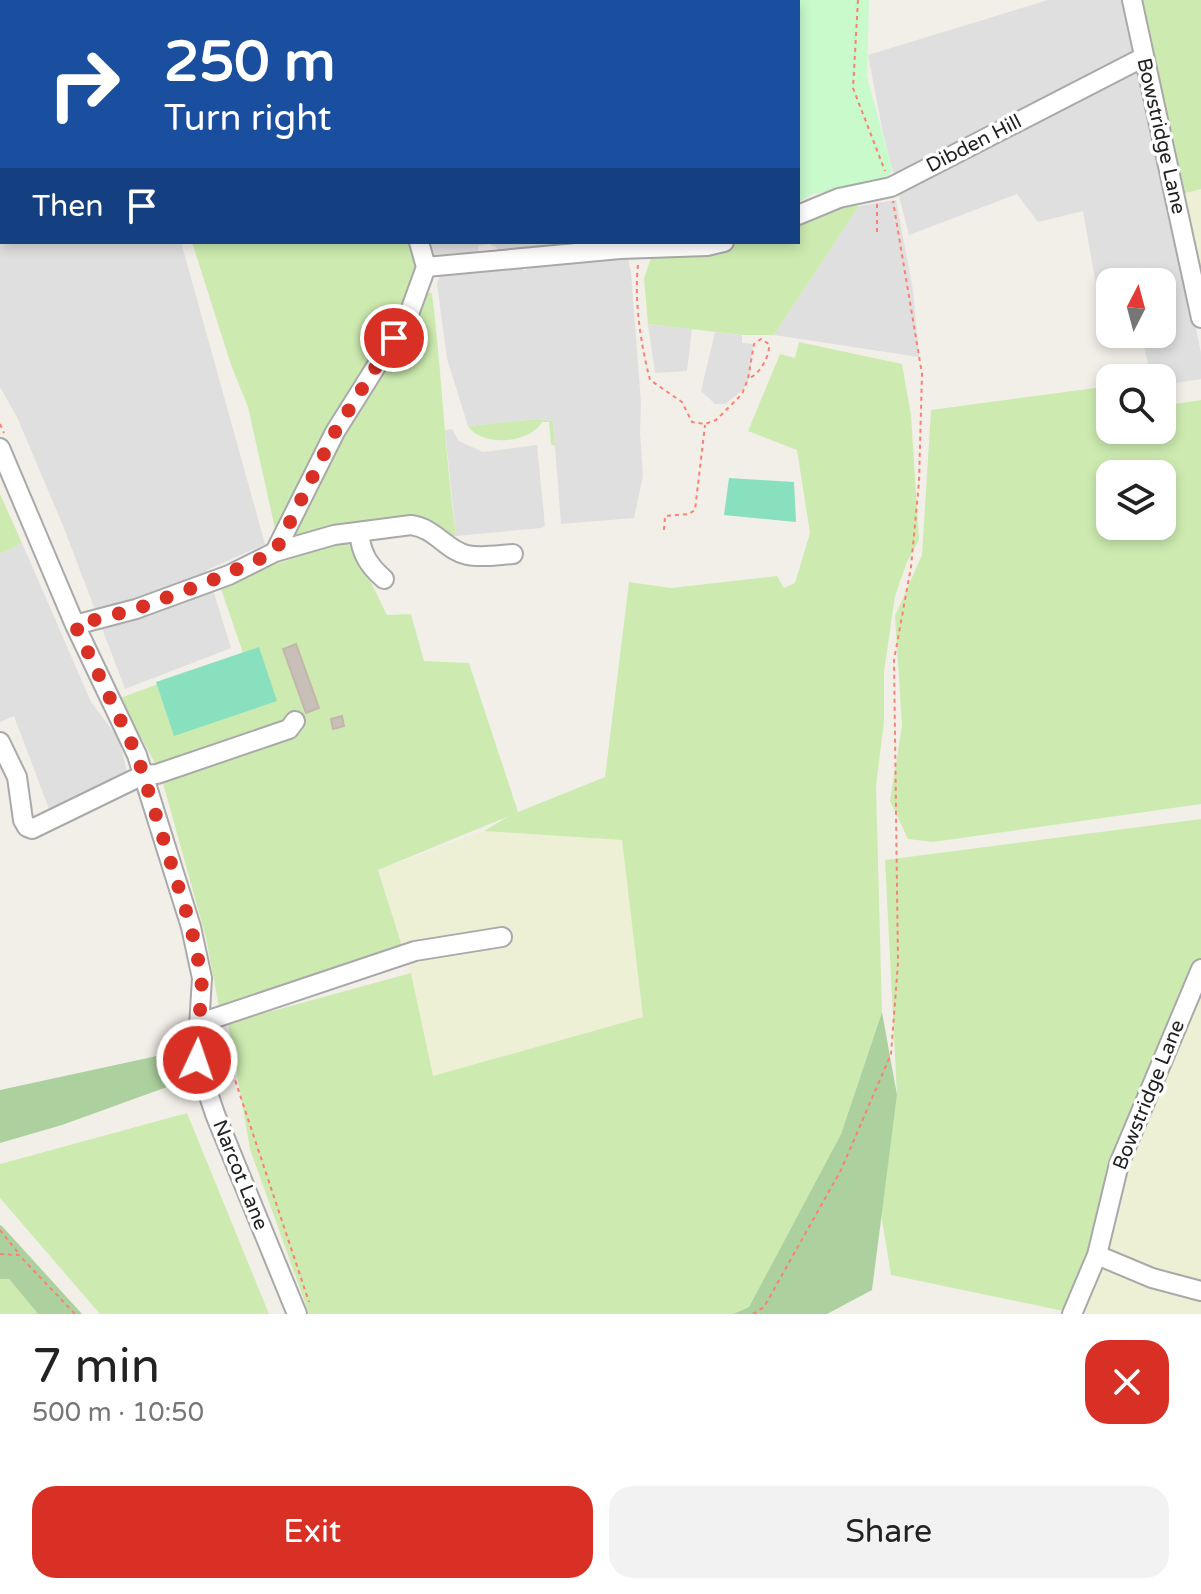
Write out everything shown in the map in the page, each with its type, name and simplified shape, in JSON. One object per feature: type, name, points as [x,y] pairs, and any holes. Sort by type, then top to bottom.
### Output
[{"type":"street","name":"Bowstridge Lane","points":[[1132,0],[1201,318]]},
{"type":"street","name":"Dibden Hill","points":[[800,214],[839,198],[884,189],[1144,57]]},
{"type":"street","points":[[275,552],[335,432],[409,314],[426,267],[420,244]]},
{"type":"street","points":[[426,267],[716,244]]},
{"type":"street","name":"Narcot Lane","points":[[0,448],[75,625],[137,755],[191,927],[202,978],[197,1060],[215,1114],[297,1314]]},
{"type":"street","points":[[75,625],[136,609],[229,575],[275,552],[334,535],[411,525],[423,527],[464,555],[513,554]]},
{"type":"street","points":[[359,532],[360,547],[369,566],[384,579]]},
{"type":"street","points":[[0,742],[17,777],[23,820],[30,828],[38,828],[143,775],[157,774],[289,729],[295,721]]},
{"type":"street","points":[[200,1023],[415,951],[502,937]]},
{"type":"street","name":"Bowstridge Lane","points":[[1072,1314],[1097,1255],[1119,1164],[1201,969]]},
{"type":"street","points":[[1097,1255],[1152,1278],[1201,1291]]},
{"type":"path","points":[[753,1314],[764,1307],[841,1170],[891,1054],[898,963],[894,660],[913,553],[919,482],[922,374],[884,189],[853,88],[858,0]]},
{"type":"path","points":[[877,236],[884,189]]},
{"type":"path","points":[[641,248],[637,270],[638,298],[650,380],[682,402],[692,422],[705,424],[716,420],[742,394],[754,344],[761,339],[769,344],[770,352],[755,376],[748,379]]},
{"type":"path","points":[[664,530],[665,516],[689,514],[695,510],[705,424]]},
{"type":"path","points":[[0,1230],[19,1255],[75,1314]]},
{"type":"path","points":[[0,1254],[19,1255]]},
{"type":"shaded area","points":[[1048,0],[1123,0],[1167,187],[1201,353],[1201,379],[1176,383],[1176,364],[1148,364],[1145,348],[1176,348],[1176,268],[1096,268],[1096,285],[1083,211],[1038,222],[1017,194],[909,235],[883,133],[868,55]]},
{"type":"shaded area","points":[[896,200],[913,290],[919,357],[774,335],[859,206]]},
{"type":"shaded area","points":[[0,244],[182,244],[265,544],[207,570],[231,648],[125,689],[64,528],[17,417],[0,387]]},
{"type":"shaded area","points":[[426,244],[489,244],[478,246],[479,260],[429,258]]},
{"type":"shaded area","points":[[489,244],[580,244],[499,252]]},
{"type":"shaded area","points":[[627,254],[641,403],[643,476],[634,518],[561,524],[553,421],[537,419],[468,426],[447,359],[437,284],[441,272],[520,264],[524,271],[539,262]]},
{"type":"shaded area","points":[[648,324],[692,329],[687,371],[655,373]]},
{"type":"shaded area","points":[[715,332],[742,335],[742,343],[753,344],[750,377],[743,390],[725,404],[715,404],[701,391]]},
{"type":"shaded area","points":[[452,429],[459,441],[483,452],[537,445],[545,526],[456,536],[445,430]]},
{"type":"shaded area","points":[[22,543],[91,702],[119,739],[130,784],[52,817],[14,716],[0,722],[0,554]]},
{"type":"green space","points":[[800,0],[869,0],[867,77],[892,168],[888,181],[813,194],[800,201]]},
{"type":"green space","points":[[1132,0],[1201,0],[1201,189],[1175,196]]},
{"type":"green space","points":[[1201,189],[1201,318],[1175,196]]},
{"type":"green space","points":[[831,206],[859,206],[774,335],[742,335],[648,324],[644,278],[652,255],[726,244],[800,244],[800,218]]},
{"type":"green space","points":[[193,244],[416,244],[422,269],[276,533],[248,407],[231,365]]},
{"type":"green space","points":[[420,292],[432,293],[456,536],[446,537],[433,528],[282,547]]},
{"type":"green space","points":[[799,342],[902,364],[911,415],[919,540],[895,596],[884,672],[884,722],[876,786],[882,1012],[841,1134],[749,1307],[733,1314],[309,1314],[250,1149],[228,1023],[411,973],[433,1076],[643,1017],[622,840],[484,831],[509,816],[378,870],[402,946],[219,1007],[206,938],[163,783],[175,775],[157,767],[120,698],[243,653],[219,583],[345,541],[356,552],[387,615],[411,614],[424,661],[469,663],[518,812],[605,777],[629,582],[671,588],[777,576],[784,588],[795,583],[810,533],[797,450],[748,431],[780,354],[795,358]]},
{"type":"green space","points":[[1096,388],[1096,444],[1176,444],[1176,404],[1201,400],[1201,804],[933,842],[908,839],[890,801],[902,726],[895,616],[922,555],[931,410]]},
{"type":"green space","points":[[537,419],[553,421],[555,446],[551,444],[549,422],[542,422],[528,435],[506,440],[484,438],[468,426]]},
{"type":"green space","points":[[729,478],[794,482],[796,522],[724,515]]},
{"type":"green space","points":[[0,494],[22,543],[0,554]]},
{"type":"green space","points":[[259,647],[277,701],[174,736],[156,682]]},
{"type":"green space","points":[[1201,819],[1201,969],[1073,1313],[891,1275],[881,1214],[897,1095],[885,860]]},
{"type":"green space","points":[[484,831],[622,840],[643,1017],[432,1077],[411,973],[378,870]]},
{"type":"green space","points":[[1201,969],[1201,1314],[1072,1314],[1119,1164]]},
{"type":"green space","points":[[882,1012],[897,1095],[872,1290],[827,1314],[733,1314],[749,1307],[841,1134]]},
{"type":"green space","points":[[180,1051],[167,1087],[62,1125],[0,1143],[0,1090]]},
{"type":"green space","points":[[187,1113],[269,1314],[100,1314],[0,1198],[0,1164]]},
{"type":"green space","points":[[0,1225],[82,1314],[38,1314],[9,1279],[0,1279]]},
{"type":"green space","points":[[0,1279],[9,1279],[38,1314],[0,1314]]},
{"type":"building","points":[[296,644],[319,708],[306,713],[283,649]]},
{"type":"building","points":[[342,716],[344,726],[333,729],[331,719]]},
{"type":"route","points":[[197,1060],[202,978],[191,927],[137,755],[75,625],[136,609],[229,575],[275,552],[335,432],[394,338]]}]
